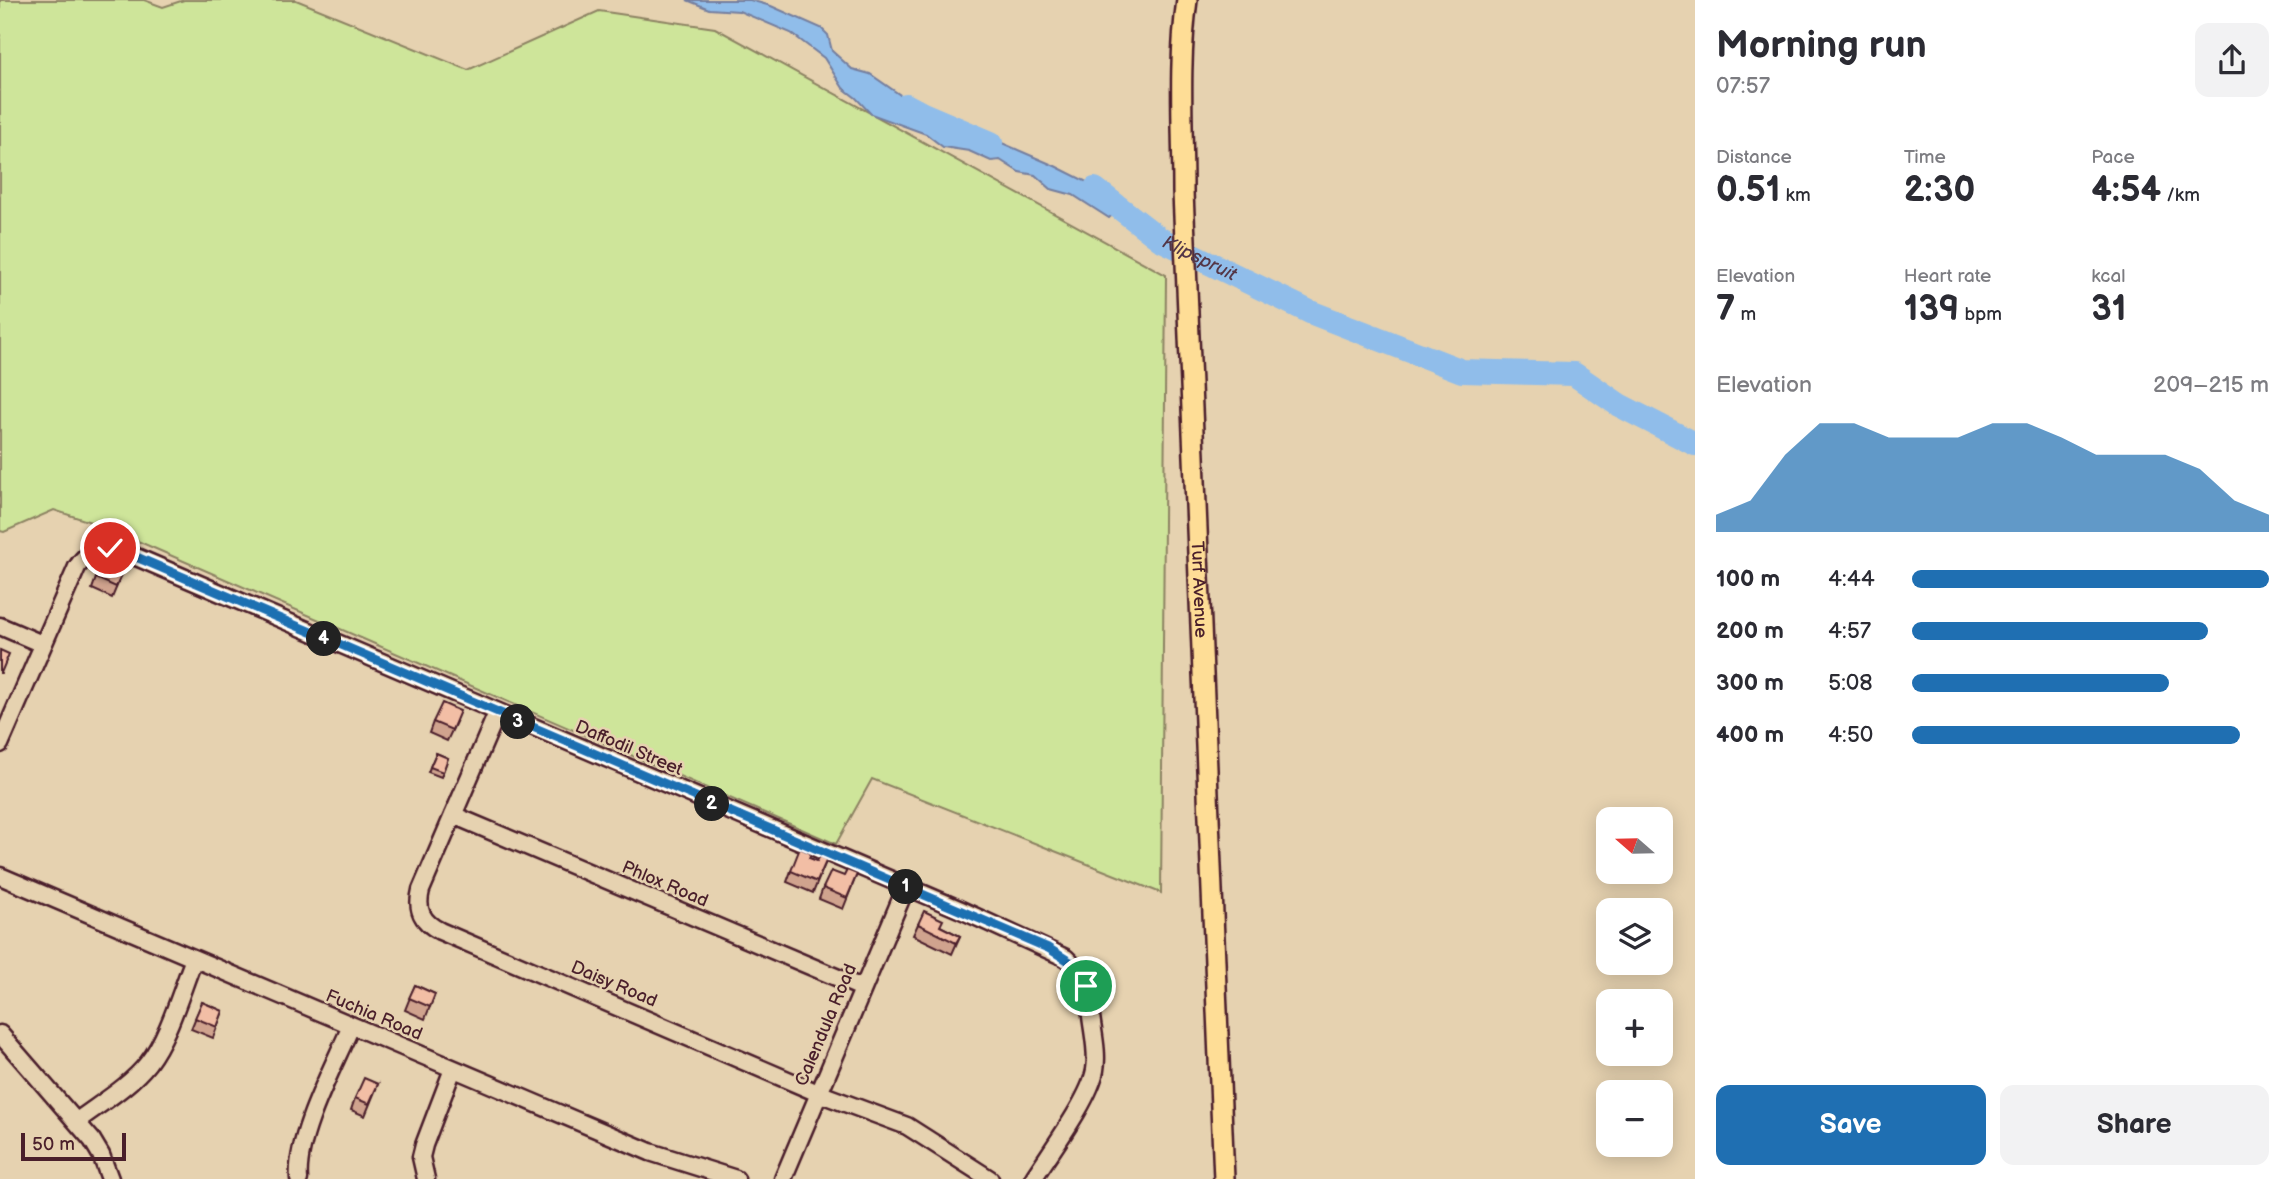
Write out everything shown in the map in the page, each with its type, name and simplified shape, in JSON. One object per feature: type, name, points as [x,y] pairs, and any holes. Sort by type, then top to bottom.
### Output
[{"type":"main road","name":"Turf Avenue","points":[[1187,0],[1182,68],[1183,192],[1224,1179]]},
{"type":"street","name":"Daffodil Street","points":[[42,644],[77,567],[88,554],[103,548],[127,553],[1058,953],[1072,963],[1086,986],[1095,1053],[1094,1074],[1080,1104],[1033,1179]]},
{"type":"street","points":[[0,626],[42,644],[0,744]]},
{"type":"street","name":"Daisy Road","points":[[497,713],[419,897],[422,917],[433,927],[818,1093],[907,1126],[990,1179]]},
{"type":"street","name":"Phlox Road","points":[[453,815],[862,988]]},
{"type":"street","name":"Fuchia Road","points":[[0,876],[650,1152],[736,1179]]},
{"type":"street","name":"Calendula Road","points":[[783,1179],[906,887]]},
{"type":"street","points":[[77,1121],[149,1062],[194,959]]},
{"type":"street","points":[[299,1179],[299,1160],[306,1132],[351,1026]]},
{"type":"street","points":[[0,1034],[77,1121],[101,1155],[110,1179]]},
{"type":"street","points":[[426,1179],[421,1157],[453,1069]]},
{"type":"green space","points":[[0,0],[144,0],[163,7],[184,0],[296,0],[468,70],[599,11],[715,28],[1166,275],[1161,893],[872,779],[836,844],[103,526],[54,510],[4,532],[0,531]]},
{"type":"water","points":[[687,0],[750,0],[771,6],[821,28],[828,35],[832,51],[852,69],[870,74],[952,131],[972,130],[1055,166],[1101,189],[1122,206],[1109,218],[1073,195],[1051,189],[1035,175],[1019,172],[1000,160],[991,161],[969,151],[943,147],[926,134],[871,114],[843,88],[824,58],[791,33],[739,11],[709,9]]},
{"type":"building","points":[[102,565],[122,574],[116,587],[96,578]]},
{"type":"building","points":[[0,650],[9,654],[1,673],[0,673]]},
{"type":"building","points":[[442,703],[460,711],[452,730],[433,722]]},
{"type":"building","points":[[436,753],[448,758],[443,772],[430,767]]},
{"type":"building","points":[[800,848],[811,853],[809,858],[817,861],[820,856],[827,859],[817,882],[791,871]]},
{"type":"building","points":[[847,870],[857,874],[847,898],[823,888],[831,871],[844,876]]},
{"type":"building","points":[[924,911],[943,920],[940,926],[960,936],[956,943],[918,924]]},
{"type":"building","points":[[415,985],[435,994],[430,1007],[409,998]]},
{"type":"building","points":[[202,1002],[223,1011],[217,1027],[195,1018]]},
{"type":"building","points":[[364,1078],[378,1084],[369,1104],[355,1098]]},
{"type":"waterway","name":"Klipspruit","points":[[906,105],[991,143]]},
{"type":"waterway","name":"Klipspruit","points":[[1095,189],[1160,239],[1310,312],[1462,371],[1574,374],[1619,405],[1695,444]]},
{"type":"route","points":[[110,548],[1048,948],[1072,963],[1086,986]]}]
